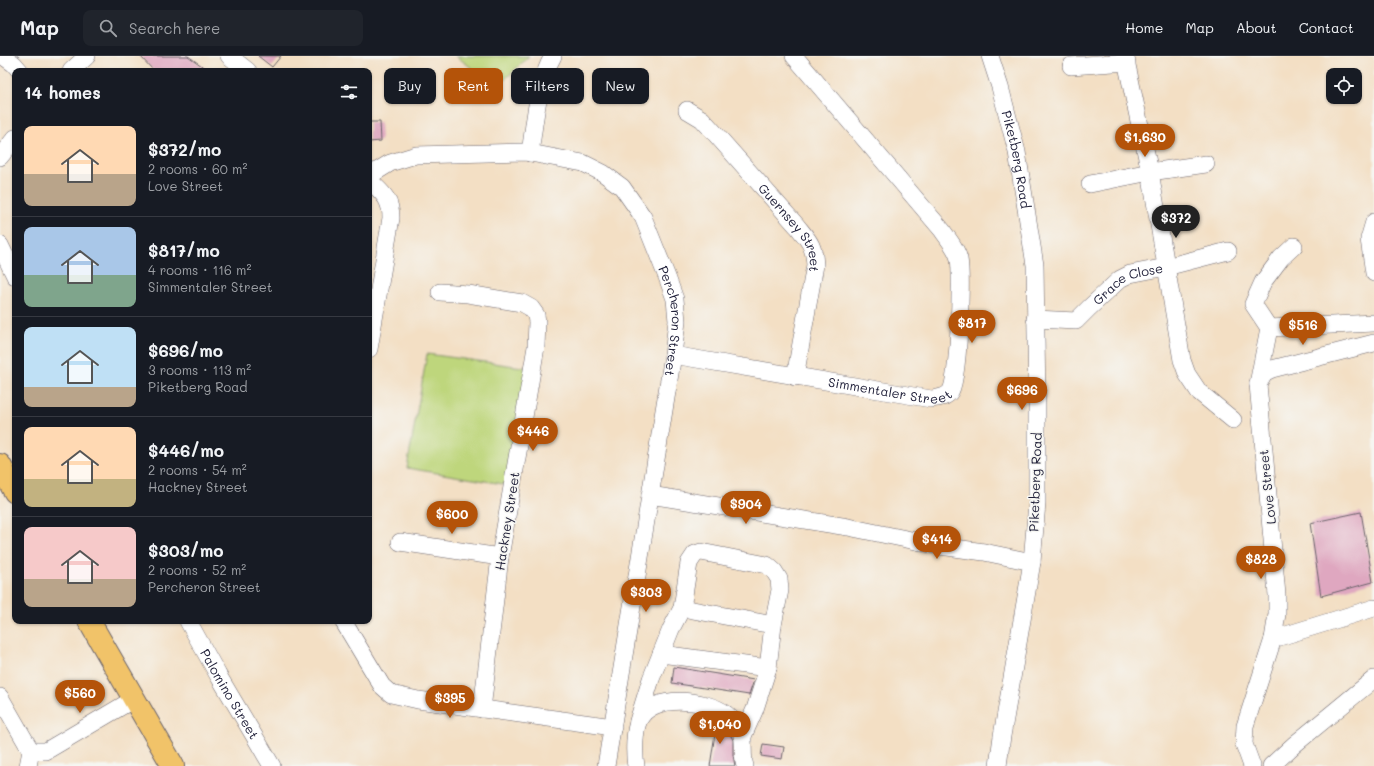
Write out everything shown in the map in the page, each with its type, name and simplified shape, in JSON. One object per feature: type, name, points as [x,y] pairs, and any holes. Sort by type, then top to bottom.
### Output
[{"type":"main road","points":[[0,465],[12,487]]},
{"type":"main road","points":[[91,624],[173,766]]},
{"type":"street","points":[[3,56],[17,68]]},
{"type":"street","points":[[74,68],[88,56]]},
{"type":"street","points":[[228,56],[244,68]]},
{"type":"street","points":[[530,153],[541,88],[546,68],[553,56]]},
{"type":"street","name":"Simmentaler Street","points":[[673,355],[931,399],[945,396],[951,392],[954,386],[957,364],[961,276],[959,257],[942,230],[794,56]]},
{"type":"street","name":"Piketberg Road","points":[[990,56],[1000,87],[1017,152],[1035,265],[1037,405],[1037,503],[1032,562],[998,766]]},
{"type":"street","points":[[1071,66],[1126,59],[1150,172],[1182,360],[1187,374],[1199,392],[1233,420]]},
{"type":"street","name":"Guernsey Street","points":[[687,110],[702,119],[810,242],[814,252],[815,265],[795,377]]},
{"type":"street","points":[[0,157],[12,142]]},
{"type":"street","name":"Percheron Street","points":[[372,174],[390,163],[416,155],[525,152],[583,163],[603,173],[622,188],[643,217],[675,300],[677,321],[673,355],[606,766]]},
{"type":"street","points":[[1090,184],[1150,172],[1206,164]]},
{"type":"street","points":[[372,183],[389,202],[391,210],[391,218],[373,301],[372,313]]},
{"type":"street","points":[[1374,222],[1369,239],[1374,273]]},
{"type":"street","points":[[0,246],[12,270]]},
{"type":"street","points":[[1294,246],[1281,258],[1263,282],[1253,304],[1269,328],[1374,323]]},
{"type":"street","name":"Grace Close","points":[[1035,319],[1076,321],[1120,279],[1130,274],[1166,267],[1228,251]]},
{"type":"street","name":"Hackney Street","points":[[440,292],[468,294],[512,300],[522,303],[531,308],[536,314],[537,322],[536,347],[500,557],[482,709]]},
{"type":"street","name":"Love Street","points":[[1252,766],[1244,744],[1245,726],[1273,639],[1277,614],[1277,595],[1258,384],[1269,328]]},
{"type":"street","points":[[1258,384],[1264,373],[1272,369],[1374,343]]},
{"type":"street","points":[[650,495],[848,527],[940,546],[984,552],[1032,562]]},
{"type":"street","points":[[400,542],[500,557]]},
{"type":"street","points":[[636,766],[634,748],[638,721],[651,679],[671,629],[682,608],[689,563],[695,554],[701,552],[767,565],[774,571],[779,579],[780,590],[773,625],[768,668],[755,709],[743,736],[743,764]]},
{"type":"street","points":[[682,608],[773,625]]},
{"type":"street","points":[[1273,639],[1374,608]]},
{"type":"street","name":"Palomino Street","points":[[190,624],[272,766]]},
{"type":"street","points":[[345,624],[382,686],[391,694],[418,700],[613,727]]},
{"type":"street","points":[[661,654],[768,668]]},
{"type":"street","points":[[1271,766],[1295,744],[1374,679]]},
{"type":"street","points":[[0,697],[30,759],[46,752],[134,699]]},
{"type":"street","points":[[638,721],[645,712],[653,707],[666,702],[686,701],[713,707],[725,713],[734,721],[743,736]]},
{"type":"green space","points":[[456,56],[529,56],[517,68],[511,68],[511,73],[503,81],[503,68],[472,68]]},
{"type":"green space","points":[[427,354],[537,369],[515,486],[407,468]]},
{"type":"building","points":[[140,56],[188,56],[205,68],[151,68]]},
{"type":"building","points":[[258,56],[281,56],[272,67]]},
{"type":"building","points":[[372,122],[380,122],[381,141],[372,142]]},
{"type":"building","points":[[1361,512],[1373,582],[1321,596],[1310,523]]},
{"type":"building","points":[[674,667],[754,680],[749,695],[672,683]]},
{"type":"building","points":[[700,722],[724,726],[729,732],[733,740],[735,766],[710,766],[715,734],[699,732]]},
{"type":"building","points":[[763,744],[784,747],[782,759],[761,756]]}]
